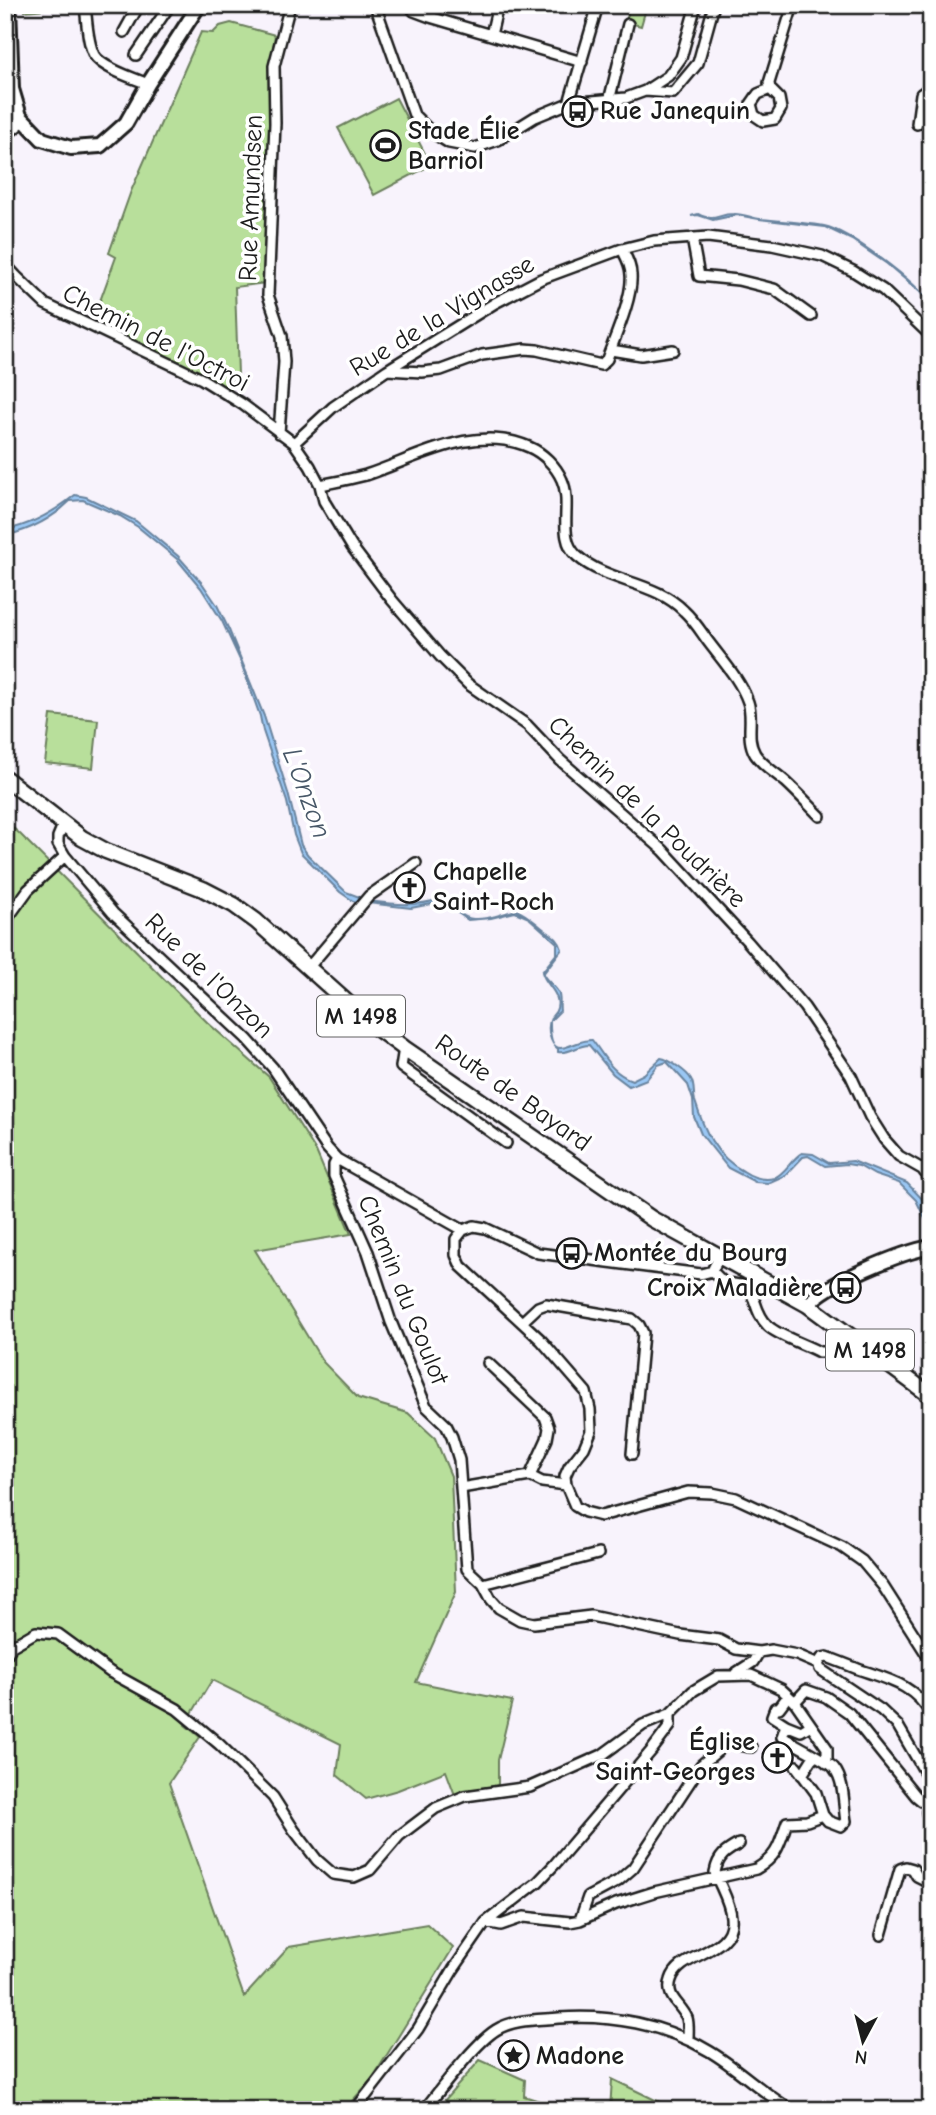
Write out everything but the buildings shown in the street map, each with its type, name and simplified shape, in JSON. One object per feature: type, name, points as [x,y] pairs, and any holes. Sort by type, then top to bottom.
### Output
[{"type":"main road","name":"Route de Bayard","points":[[5,778],[63,825],[106,851],[203,889],[234,905],[256,921],[370,1023],[404,1048],[652,1219],[808,1305],[931,1396]]},
{"type":"street","points":[[9,5],[12,89],[20,116],[42,139],[71,148],[100,146],[126,123],[199,5]]},
{"type":"street","points":[[85,5],[95,57],[109,68],[148,84]]},
{"type":"street","points":[[124,32],[139,5]]},
{"type":"street","points":[[136,55],[170,5]]},
{"type":"street","name":"Rue Amundsen","points":[[279,433],[284,373],[282,336],[268,295],[275,122],[274,66],[290,5]]},
{"type":"street","points":[[375,5],[414,115],[430,131],[449,144],[475,148],[498,140],[535,117],[569,103],[626,98],[645,91],[668,76],[681,58],[696,5]]},
{"type":"street","points":[[409,5],[414,11],[430,17],[582,62]]},
{"type":"street","points":[[430,17],[433,5]]},
{"type":"street","points":[[491,35],[498,5]]},
{"type":"street","points":[[569,103],[598,5]]},
{"type":"street","points":[[645,91],[673,93],[692,71],[698,63],[714,5]]},
{"type":"street","points":[[770,89],[769,83],[793,5]]},
{"type":"street","points":[[608,100],[628,24]]},
{"type":"street","points":[[916,124],[921,94],[931,87]]},
{"type":"street","points":[[5,136],[24,120]]},
{"type":"street","name":"Rue de la Vignasse","points":[[294,443],[333,407],[495,303],[541,279],[622,249],[654,241],[708,237],[772,245],[822,256],[883,290],[931,336]]},
{"type":"street","points":[[692,239],[699,276],[738,280],[774,289],[811,316]]},
{"type":"street","points":[[387,370],[441,370],[482,355],[525,349],[601,365],[611,350],[630,293],[632,276],[622,249]]},
{"type":"street","name":"Chemin de l'Octroi","points":[[5,264],[45,304],[202,379],[242,404],[294,443]]},
{"type":"street","points":[[611,350],[641,355],[673,350]]},
{"type":"street","points":[[320,485],[363,476],[448,445],[474,439],[521,443],[538,451],[562,480],[566,496],[568,546],[589,565],[671,599],[686,612],[738,682],[748,702],[750,743],[755,754],[820,816]]},
{"type":"street","name":"Chemin de la Poudrière","points":[[294,443],[310,466],[324,500],[352,547],[392,600],[440,656],[468,684],[527,725],[560,760],[663,850],[804,1007],[851,1076],[870,1118],[884,1139],[899,1156],[922,1169],[931,1182]]},
{"type":"street","points":[[5,925],[28,890],[65,856],[58,844],[63,825]]},
{"type":"street","name":"Rue de l'Onzon","points":[[65,856],[113,913],[273,1068],[337,1159]]},
{"type":"street","points":[[308,968],[369,896],[416,863]]},
{"type":"street","points":[[404,1048],[401,1068],[506,1143]]},
{"type":"street","points":[[337,1159],[463,1230]]},
{"type":"street","name":"Chemin du Goulot","points":[[337,1159],[334,1176],[368,1252],[391,1322],[426,1406],[446,1425],[452,1437],[459,1460],[467,1569],[483,1584],[499,1608],[520,1620],[534,1623],[591,1616],[680,1635],[719,1640],[736,1649],[759,1652],[771,1650],[797,1655],[818,1664]]},
{"type":"street","points":[[719,1257],[712,1271],[701,1275],[538,1253],[485,1228],[474,1226],[463,1230],[456,1239],[456,1255],[461,1266],[541,1340],[586,1392],[591,1431],[584,1448],[565,1476],[565,1485],[575,1506],[585,1513],[601,1516],[688,1492],[736,1498],[842,1547],[862,1561],[883,1586],[931,1661]]},
{"type":"street","points":[[808,1305],[821,1293],[881,1263],[913,1250],[931,1247]]},
{"type":"street","points":[[712,1271],[724,1283],[738,1283],[750,1290],[769,1327],[823,1352]]},
{"type":"street","points":[[522,1322],[538,1307],[546,1304],[632,1319],[639,1325],[643,1333],[632,1454]]},
{"type":"street","points":[[488,1363],[545,1417],[550,1428],[530,1476]]},
{"type":"street","points":[[461,1488],[530,1476],[542,1482],[565,1485]]},
{"type":"street","points":[[483,1584],[598,1554]]},
{"type":"street","points":[[5,1657],[12,1646],[36,1632],[58,1634],[110,1672],[177,1709],[219,1744],[273,1797],[317,1860],[333,1874],[354,1877],[370,1870],[399,1836],[436,1808],[465,1796],[530,1787],[602,1755],[643,1725],[670,1714],[693,1691],[718,1676],[751,1675],[781,1689],[792,1699],[827,1748],[827,1763]]},
{"type":"street","points":[[734,1674],[753,1662],[759,1652]]},
{"type":"street","points":[[931,1715],[915,1695],[882,1676],[827,1657],[822,1658],[818,1664],[881,1710],[898,1726],[931,1787]]},
{"type":"street","points":[[811,1725],[801,1731],[786,1726],[772,1716],[775,1708],[806,1690],[826,1698],[849,1713],[916,1796],[929,1802],[927,1812],[931,1832]]},
{"type":"street","points":[[355,2110],[418,2029],[453,1970],[486,1922],[538,1882],[555,1864],[652,1750],[670,1726],[670,1714]]},
{"type":"street","points":[[786,1726],[782,1737],[834,1767],[845,1797],[846,1821],[841,1826],[828,1821],[823,1815],[816,1793],[796,1766]]},
{"type":"street","points":[[580,1920],[588,1898],[618,1881],[633,1868],[701,1765],[727,1743],[751,1748]]},
{"type":"street","points":[[802,1774],[814,1756]]},
{"type":"street","points":[[486,1922],[496,1925],[524,1917],[563,1923],[580,1920],[616,1903],[756,1869],[770,1860],[779,1847],[787,1822],[807,1821],[823,1815]]},
{"type":"street","points":[[688,2039],[688,2021],[671,1997],[669,1988],[672,1976],[677,1970],[720,1943],[731,1929],[730,1912],[715,1872],[718,1860],[724,1852],[739,1844]]},
{"type":"street","points":[[881,1935],[900,1869],[913,1869],[917,1876],[923,1879],[931,1871]]},
{"type":"street","points":[[424,2110],[474,2050],[495,2031],[512,2024],[594,2016],[643,2024],[688,2039],[710,2051],[792,2110]]},
{"type":"green space","points":[[24,5],[78,5],[78,6],[25,11]]},
{"type":"green space","points":[[630,5],[647,5],[641,26],[626,22]]},
{"type":"green space","points":[[231,23],[275,35],[271,61],[272,123],[265,283],[235,287],[238,374],[231,376],[231,393],[214,381],[101,325],[96,312],[116,257],[109,253],[131,191],[201,32],[213,33],[220,26]]},
{"type":"green space","name":"Stade Élie Barriol","points":[[396,98],[431,165],[374,195],[338,128]]},
{"type":"green space","points":[[51,715],[98,720],[93,768],[45,763]]},
{"type":"green space","points":[[5,821],[208,1023],[269,1077],[316,1151],[351,1234],[255,1250],[323,1362],[358,1398],[408,1413],[435,1438],[451,1476],[456,1592],[416,1682],[512,1701],[498,1760],[498,1785],[455,1795],[446,1771],[366,1799],[337,1775],[341,1744],[212,1680],[185,1725],[200,1737],[169,1783],[244,1997],[289,1947],[427,1924],[453,1948],[372,2079],[344,2110],[5,2110]]},
{"type":"green space","points":[[480,2060],[525,2080],[524,2096],[555,2106],[554,2110],[436,2110]]},
{"type":"green space","points":[[612,2079],[676,2110],[610,2110]]},
{"type":"water","points":[[740,214],[760,219],[824,226],[835,230],[865,247],[898,272],[924,295],[931,305],[887,264],[852,240],[825,227],[759,219],[737,215],[713,220],[704,217]]},
{"type":"water","points":[[75,495],[86,497],[136,521],[178,556],[202,583],[229,630],[264,716],[301,845],[346,892],[362,898],[362,903],[353,901],[340,892],[301,853],[260,716],[240,660],[222,621],[201,588],[177,559],[138,527],[83,500],[70,501],[40,523],[5,536],[5,530],[42,517]]},
{"type":"water","points":[[440,899],[470,918],[490,918],[516,910],[529,917],[553,936],[562,949],[543,974],[558,992],[560,1011],[550,1021],[558,1003],[555,993],[546,981],[542,972],[557,953],[557,943],[529,918],[515,912],[491,918],[468,920],[442,902],[411,908],[367,903],[413,904]]},
{"type":"water","points":[[592,1040],[613,1068],[632,1080],[644,1074],[661,1058],[668,1061],[691,1079],[702,1122],[718,1150],[733,1165],[750,1175],[765,1179],[778,1176],[802,1153],[813,1154],[829,1163],[853,1161],[907,1183],[928,1205],[931,1231],[916,1200],[899,1183],[859,1166],[825,1166],[808,1156],[803,1157],[786,1175],[768,1183],[755,1182],[728,1168],[701,1134],[694,1117],[693,1100],[688,1085],[667,1062],[658,1065],[647,1079],[629,1086],[613,1074],[589,1045],[558,1052],[553,1044],[563,1048]]},
{"type":"place","name":"Rue Janequin","points":[[577,111]]},
{"type":"place","name":"Stade Élie Barriol","points":[[385,146]]},
{"type":"place","name":"Chapelle Saint-Roch","points":[[410,887]]},
{"type":"place","name":"Montée du Bourg","points":[[571,1253]]},
{"type":"place","name":"Croix Maladière","points":[[846,1288]]},
{"type":"place","name":"Église Saint-Georges","points":[[778,1757]]},
{"type":"place","name":"Madone","points":[[513,2056]]},
{"type":"water label","name":"L'Onzon","points":[[307,793]]}]
